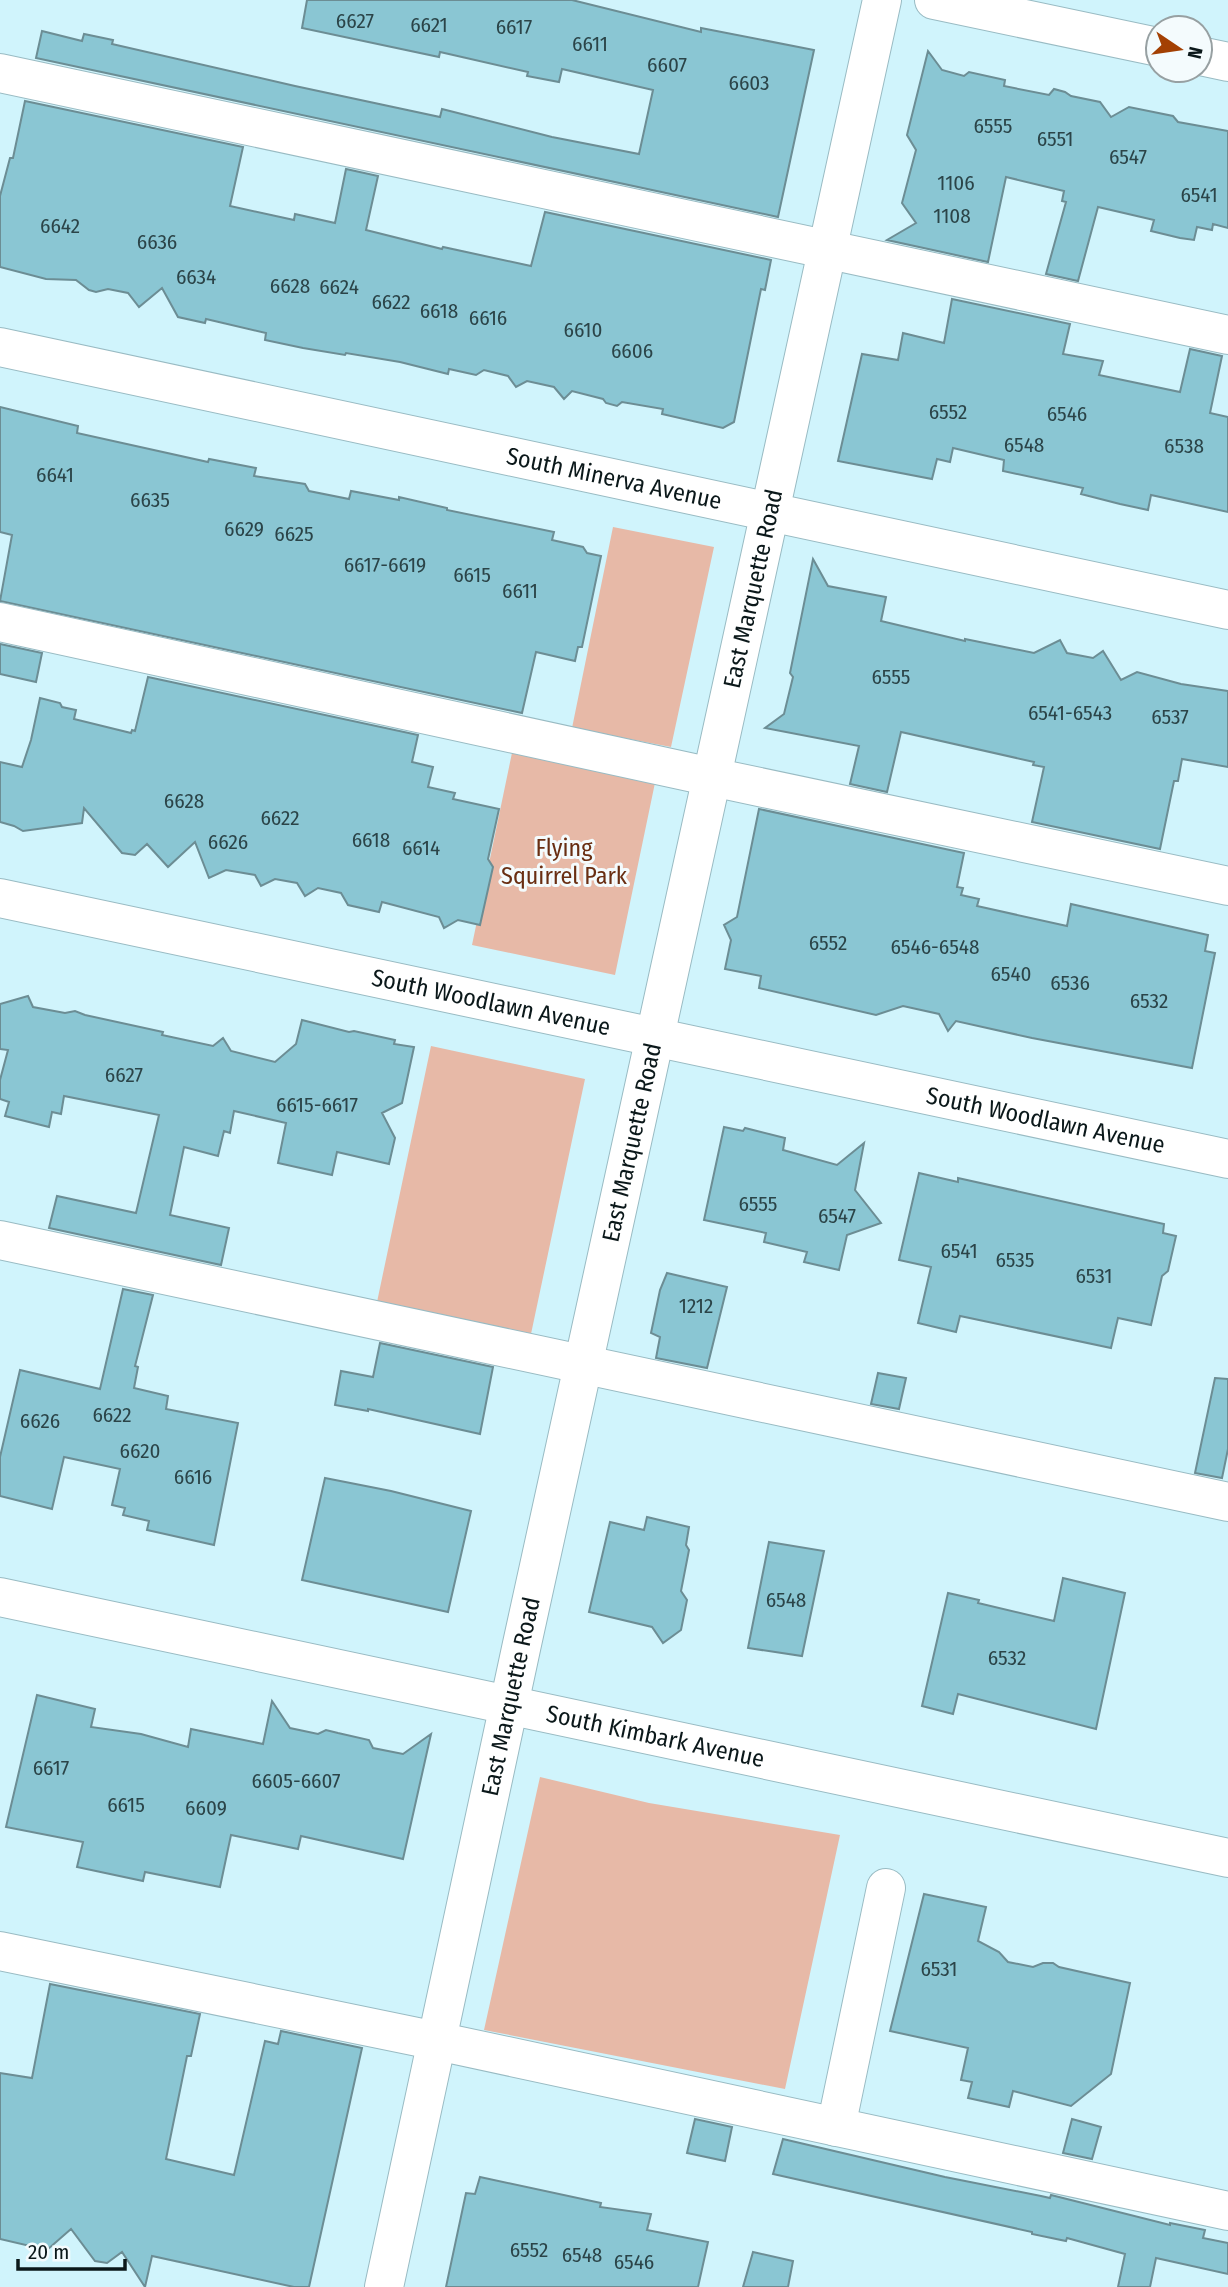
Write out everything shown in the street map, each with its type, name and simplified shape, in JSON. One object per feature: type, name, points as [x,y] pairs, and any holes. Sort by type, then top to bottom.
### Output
[{"type":"street","name":"East Marquette Road","points":[[384,2287],[654,1037],[772,512],[882,0]]},
{"type":"street","points":[[934,0],[1144,44]]},
{"type":"street","points":[[0,73],[1228,335]]},
{"type":"street","name":"South Minerva Avenue","points":[[0,347],[1228,610]]},
{"type":"street","points":[[0,622],[1228,886]]},
{"type":"street","name":"South Woodlawn Avenue","points":[[0,898],[1228,1159]]},
{"type":"street","points":[[0,1240],[1228,1502]]},
{"type":"street","name":"South Kimbark Avenue","points":[[0,1597],[1228,1857]]},
{"type":"street","points":[[836,2127],[886,1888]]},
{"type":"street","points":[[0,1951],[437,2041],[1228,2211]]},
{"type":"green space","points":[[613,527],[714,547],[671,747],[572,728]]},
{"type":"green space","name":"Flying Squirrel Park","points":[[513,748],[656,778],[615,975],[472,945]]},
{"type":"green space","points":[[431,1046],[585,1079],[531,1334],[377,1302]]},
{"type":"green space","points":[[540,1777],[649,1803],[840,1835],[785,2089],[484,2030]]},
{"type":"building","points":[[307,0],[572,0],[701,32],[701,28],[814,50],[778,217],[36,58],[42,31],[82,41],[84,34],[113,40],[112,44],[295,86],[440,117],[442,109],[552,137],[639,154],[653,90],[562,69],[559,82],[527,76],[528,72],[440,52],[439,57],[302,28]]},
{"type":"building","points":[[928,51],[942,70],[964,76],[969,72],[1005,80],[1004,86],[1049,95],[1054,89],[1065,92],[1071,96],[1100,102],[1111,117],[1129,107],[1173,116],[1178,122],[1228,131],[1228,228],[1213,224],[1212,230],[1197,227],[1194,240],[1180,238],[1151,231],[1154,220],[1098,207],[1078,281],[1046,274],[1066,202],[1062,201],[1064,191],[1006,177],[988,262],[887,240],[916,223],[902,203],[916,150],[907,135]]},
{"type":"building","points":[[25,101],[243,147],[230,206],[294,220],[295,214],[335,223],[346,169],[378,176],[366,230],[442,249],[443,247],[531,266],[545,212],[771,260],[765,290],[761,289],[734,422],[723,428],[662,414],[663,409],[622,402],[617,406],[606,403],[603,399],[572,391],[564,399],[554,387],[527,381],[516,387],[508,376],[484,370],[476,375],[449,369],[448,374],[400,362],[265,340],[266,333],[206,319],[205,323],[178,317],[162,288],[139,307],[128,293],[108,289],[96,292],[76,280],[46,279],[0,267],[0,196],[10,158],[13,158]]},
{"type":"building","points":[[952,299],[1070,324],[1063,354],[1103,361],[1099,375],[1180,392],[1190,349],[1222,356],[1210,413],[1228,417],[1228,512],[1151,495],[1148,510],[1120,504],[1081,494],[1083,488],[1003,471],[1004,460],[953,448],[950,462],[937,459],[932,479],[838,461],[862,354],[898,360],[903,333],[944,343]]},
{"type":"building","points":[[0,407],[78,426],[77,433],[208,462],[209,459],[256,468],[254,476],[305,484],[309,491],[349,499],[351,491],[399,500],[399,497],[447,510],[554,532],[552,540],[583,547],[587,553],[601,556],[582,647],[578,647],[575,661],[536,652],[522,713],[0,601],[12,535],[0,532]]},
{"type":"building","points":[[813,559],[828,586],[886,597],[881,621],[965,641],[1034,653],[1060,640],[1067,653],[1093,658],[1103,651],[1121,680],[1137,672],[1181,684],[1228,691],[1228,767],[1182,759],[1178,781],[1174,781],[1160,849],[1032,822],[1044,767],[1033,765],[1034,762],[901,732],[887,792],[850,784],[859,746],[765,728],[784,714]]},
{"type":"building","points":[[0,644],[42,653],[36,682],[0,674]]},
{"type":"building","points":[[148,677],[418,735],[412,762],[433,767],[428,787],[455,793],[453,799],[499,809],[488,859],[493,867],[480,925],[458,920],[444,928],[439,917],[382,902],[379,912],[348,905],[341,893],[318,888],[305,896],[297,883],[275,879],[261,886],[255,875],[226,870],[209,878],[195,842],[168,867],[147,844],[135,855],[122,853],[84,808],[82,823],[23,831],[0,822],[0,762],[22,767],[40,698],[76,710],[74,719],[131,733],[132,730],[135,731]]},
{"type":"building","points":[[759,809],[964,853],[957,887],[963,888],[961,895],[979,899],[977,906],[1067,926],[1071,904],[1208,935],[1205,951],[1215,953],[1192,1068],[956,1021],[948,1031],[939,1014],[903,1006],[876,1015],[759,988],[761,976],[725,969],[731,940],[724,925],[737,917]]},
{"type":"building","points":[[28,996],[33,1007],[65,1013],[75,1011],[213,1046],[223,1038],[231,1051],[275,1062],[296,1044],[302,1020],[395,1040],[394,1044],[414,1047],[402,1103],[382,1113],[395,1138],[389,1164],[337,1152],[332,1175],[278,1163],[286,1123],[234,1111],[230,1133],[224,1131],[218,1156],[184,1147],[170,1215],[229,1228],[221,1265],[49,1228],[57,1196],[136,1213],[159,1115],[64,1096],[61,1114],[52,1112],[49,1127],[5,1116],[9,1102],[0,1099],[0,1080],[8,1050],[0,1049],[0,1004]]},
{"type":"building","points":[[724,1127],[743,1131],[745,1128],[785,1138],[783,1150],[837,1165],[864,1143],[855,1190],[881,1223],[847,1235],[839,1270],[804,1262],[807,1252],[764,1242],[766,1233],[704,1220]]},
{"type":"building","points":[[919,1173],[958,1182],[958,1178],[1164,1224],[1163,1233],[1176,1236],[1168,1271],[1162,1276],[1151,1325],[1118,1318],[1111,1348],[960,1316],[956,1332],[918,1323],[931,1267],[899,1260]]},
{"type":"building","points":[[667,1273],[727,1287],[707,1368],[656,1358],[660,1337],[651,1333],[660,1290]]},
{"type":"building","points":[[123,1289],[153,1295],[135,1366],[138,1367],[134,1388],[168,1396],[166,1409],[238,1423],[214,1545],[147,1530],[149,1521],[123,1515],[125,1508],[112,1505],[120,1469],[64,1457],[52,1509],[0,1496],[0,1457],[20,1370],[100,1389]]},
{"type":"building","points":[[380,1343],[493,1367],[480,1434],[368,1409],[335,1405],[341,1371],[373,1377]]},
{"type":"building","points":[[878,1373],[906,1378],[899,1409],[871,1404]]},
{"type":"building","points":[[1215,1378],[1228,1379],[1228,1449],[1222,1478],[1195,1473]]},
{"type":"building","points":[[325,1478],[471,1511],[448,1612],[302,1580]]},
{"type":"building","points":[[647,1517],[689,1527],[686,1545],[689,1550],[681,1591],[687,1600],[681,1630],[663,1643],[652,1627],[589,1612],[610,1522],[644,1530]]},
{"type":"building","points":[[769,1542],[824,1551],[802,1656],[748,1648]]},
{"type":"building","points":[[1063,1578],[1125,1593],[1096,1729],[958,1694],[953,1714],[922,1706],[948,1593],[1054,1621]]},
{"type":"building","points":[[37,1695],[95,1709],[91,1727],[141,1734],[188,1747],[191,1729],[263,1744],[272,1701],[290,1728],[318,1734],[326,1730],[369,1740],[373,1748],[403,1754],[431,1734],[403,1859],[301,1836],[298,1849],[231,1835],[220,1887],[145,1872],[143,1881],[77,1867],[83,1842],[6,1827]]},
{"type":"building","points":[[924,1894],[986,1907],[978,1941],[999,1952],[1008,1962],[1033,1967],[1053,1963],[1059,1967],[1130,1983],[1111,2074],[1071,2106],[1013,2091],[1009,2107],[968,2098],[972,2082],[961,2080],[968,2048],[890,2031]]},
{"type":"building","points":[[50,1984],[200,2014],[191,2056],[187,2056],[166,2159],[234,2175],[265,2041],[278,2044],[281,2031],[362,2048],[309,2287],[294,2287],[152,2256],[145,2287],[122,2252],[107,2263],[95,2261],[71,2229],[47,2250],[0,2239],[0,2073],[32,2078]]},
{"type":"building","points":[[695,2119],[732,2127],[725,2161],[687,2153]]},
{"type":"building","points":[[1072,2119],[1101,2127],[1092,2159],[1063,2153]]},
{"type":"building","points":[[783,2139],[945,2177],[1050,2198],[1051,2195],[1170,2225],[1205,2230],[1203,2238],[1228,2243],[1228,2274],[1156,2258],[1150,2287],[1118,2287],[1125,2254],[1067,2238],[1066,2241],[1032,2234],[773,2174]]},
{"type":"building","points":[[480,2177],[601,2203],[600,2207],[651,2214],[647,2230],[708,2242],[698,2287],[446,2287],[466,2193],[475,2194]]},
{"type":"building","points":[[753,2252],[793,2261],[788,2287],[743,2287]]}]
